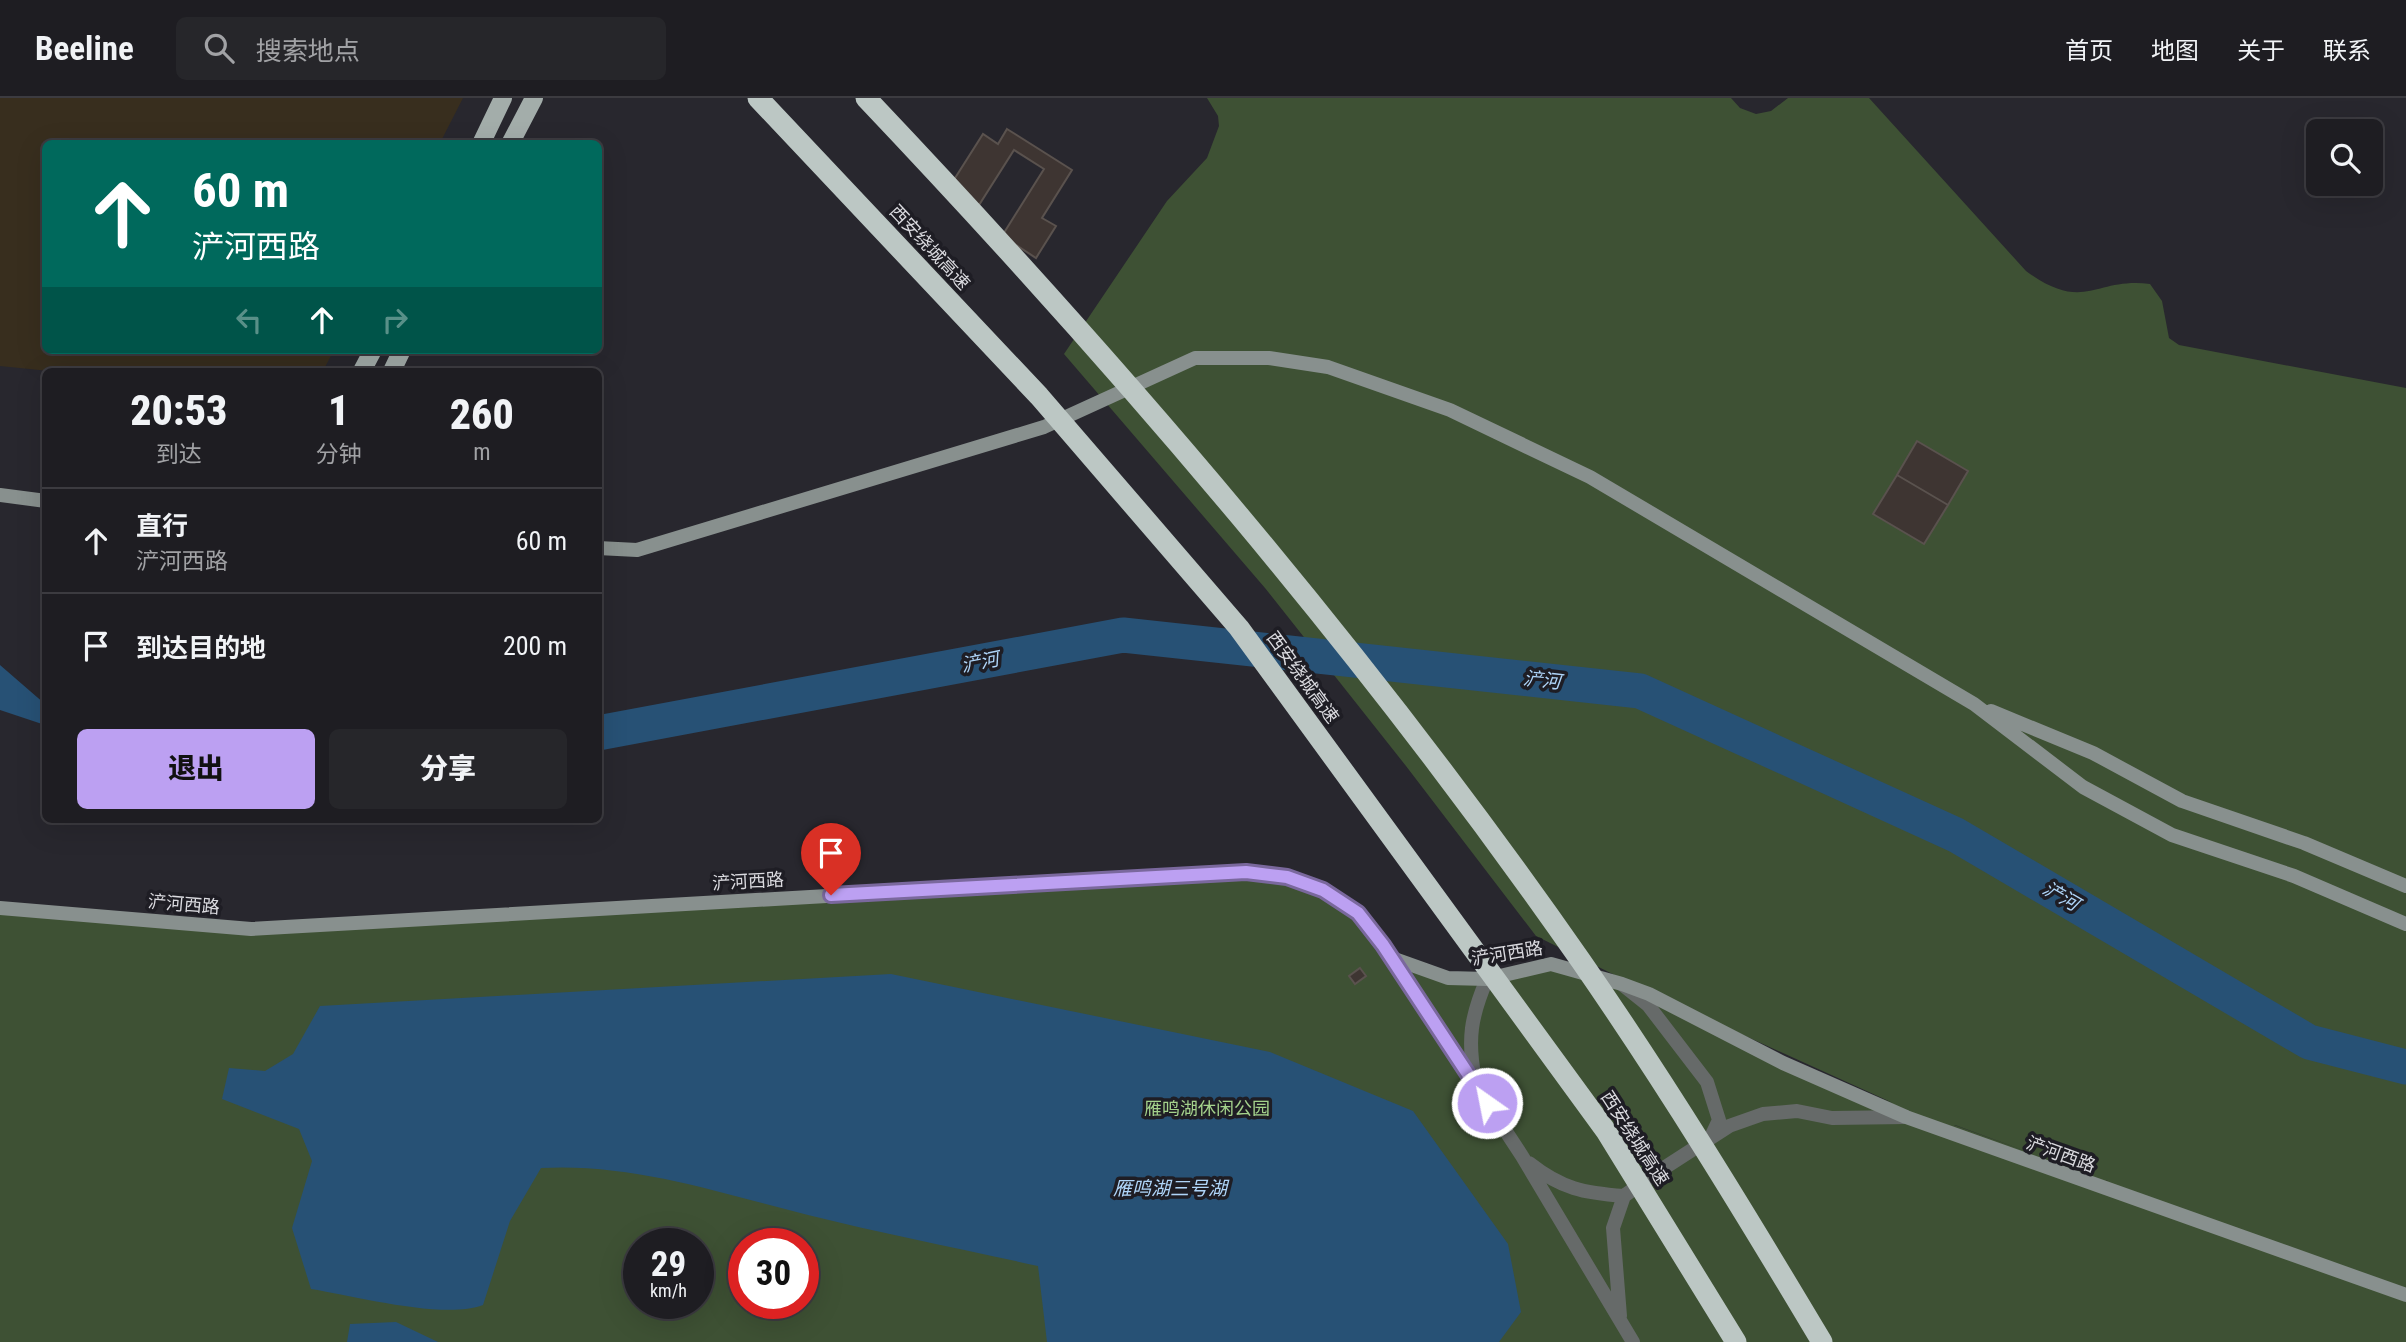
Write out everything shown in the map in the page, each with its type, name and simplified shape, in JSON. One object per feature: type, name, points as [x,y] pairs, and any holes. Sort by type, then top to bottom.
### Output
[{"type":"highway","name":"西安绕城高速","points":[[758,98],[1039,396],[1239,628],[1606,1131],[1736,1342]]},
{"type":"highway","points":[[866,98],[1095,345],[1224,495],[1412,731],[1583,964],[1748,1218],[1822,1342]]},
{"type":"main road","points":[[483,140],[503,98]]},
{"type":"main road","points":[[512,140],[534,98]]},
{"type":"street","points":[[602,548],[638,550],[1044,428],[1195,358],[1269,358],[1328,367],[1450,410],[1590,477],[1974,704],[2083,787],[2172,835],[2294,876],[2406,925]]},
{"type":"street","points":[[0,495],[42,500]]},
{"type":"street","points":[[1974,704],[2094,753],[2182,801],[2304,843],[2406,887]]},
{"type":"street","name":"浐河西路","points":[[0,908],[251,929],[1246,872],[1287,877],[1323,890],[1358,913],[1392,958],[1448,978],[1487,979],[1551,964],[1622,984],[1649,994],[1783,1063],[1906,1117],[2406,1294]]},
{"type":"street","points":[[1392,958],[1522,1156],[1633,1342]]},
{"type":"street","points":[[1476,1086],[1468,1044],[1476,1004],[1487,979]]},
{"type":"street","points":[[1622,984],[1648,1005],[1707,1082],[1718,1120],[1711,1138]]},
{"type":"street","points":[[1620,1321],[1613,1228],[1624,1196],[1729,1126],[1763,1114],[1797,1111],[1832,1118],[1906,1117]]},
{"type":"street","points":[[1522,1156],[1550,1179],[1582,1193],[1624,1196]]},
{"type":"shaded area","points":[[0,98],[463,98],[442,140],[42,140],[42,354],[332,354],[325,368],[42,368],[42,370],[0,366]]},
{"type":"green space","name":"雁鸣湖休闲公园","points":[[1207,98],[1731,98],[1740,108],[1756,114],[1771,111],[1788,98],[1869,98],[2026,271],[2046,284],[2076,292],[2131,283],[2150,284],[2162,301],[2169,338],[2179,345],[2406,388],[2406,1342],[0,1342],[0,908],[251,929],[1135,877],[1287,877],[1358,913],[1392,958],[1448,978],[1551,964],[1622,984],[1783,1063],[1893,1103],[1653,994],[1536,936],[1265,588],[1064,354],[1167,201],[1207,158],[1219,126],[1218,116]]},
{"type":"water","points":[[0,665],[42,701],[42,724],[0,710]]},
{"type":"water","name":"雁鸣湖三号湖","points":[[891,974],[1270,1052],[1413,1111],[1508,1244],[1521,1312],[1499,1342],[1047,1342],[1038,1266],[837,1222],[676,1181],[609,1170],[575,1168],[541,1168],[510,1221],[483,1305],[446,1310],[399,1305],[311,1289],[292,1228],[312,1161],[299,1129],[222,1099],[229,1068],[265,1071],[293,1054],[320,1006]]},
{"type":"water","points":[[396,1322],[438,1342],[347,1342],[350,1324]]},
{"type":"building","points":[[1007,129],[1072,170],[1042,218],[1056,226],[1036,258],[1002,236],[1044,169],[1014,150],[979,205],[950,186],[983,134],[998,144]]},
{"type":"building","points":[[1917,441],[1968,471],[1948,505],[1897,475]]},
{"type":"building","points":[[1897,475],[1948,505],[1924,544],[1873,514]]},
{"type":"building","points":[[1360,968],[1366,976],[1355,984],[1349,976]]},
{"type":"waterway","name":"浐河","points":[[602,732],[1123,635],[1640,691],[1956,835],[2309,1042],[2406,1067]]},
{"type":"route","points":[[831,895],[1246,872],[1287,877],[1323,890],[1358,913],[1374,931],[1487,1103]]}]
